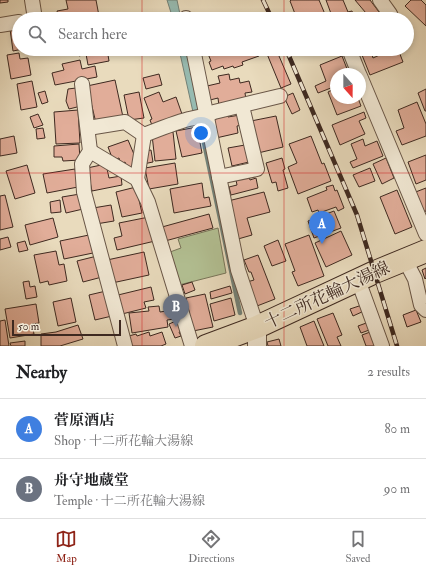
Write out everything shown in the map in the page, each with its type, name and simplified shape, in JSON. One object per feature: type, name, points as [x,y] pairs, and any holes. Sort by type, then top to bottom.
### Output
[{"type":"main road","name":"十二所花輪大湯線","points":[[206,346],[257,337],[358,280],[426,251]]},
{"type":"street","points":[[32,0],[33,12]]},
{"type":"street","points":[[380,0],[389,12]]},
{"type":"street","points":[[0,25],[12,23]]},
{"type":"street","points":[[194,56],[238,270],[257,337]]},
{"type":"street","points":[[352,56],[357,68]]},
{"type":"street","points":[[82,84],[90,151],[82,164],[84,192],[125,346]]},
{"type":"street","points":[[366,89],[426,234]]},
{"type":"street","points":[[144,135],[165,126],[191,118],[206,116],[214,112],[280,96]]},
{"type":"street","points":[[219,177],[257,169],[242,106]]},
{"type":"street","points":[[88,128],[125,122],[144,135]]},
{"type":"street","points":[[137,179],[144,135]]},
{"type":"street","points":[[90,151],[137,179],[148,202],[192,346]]},
{"type":"street","points":[[405,260],[415,279],[421,305],[426,310]]},
{"type":"street","points":[[358,280],[382,346]]},
{"type":"green space","points":[[218,228],[226,273],[179,285],[170,252],[181,248],[178,239]]},
{"type":"water","points":[[167,0],[177,0],[180,12],[171,12]]},
{"type":"water","points":[[181,56],[189,56],[201,112],[193,112]]},
{"type":"building","points":[[0,0],[8,0],[8,2],[0,3]]},
{"type":"building","points":[[66,0],[96,0],[98,12],[57,11],[68,9]]},
{"type":"building","points":[[319,0],[324,12],[294,12],[290,1]]},
{"type":"building","points":[[326,0],[343,0],[348,12],[330,12]]},
{"type":"building","points":[[355,0],[370,0],[379,12],[365,12]]},
{"type":"building","points":[[411,0],[421,0],[426,5],[426,26],[414,15],[414,12],[411,12],[405,6]]},
{"type":"building","points":[[10,29],[12,29],[12,44]]},
{"type":"building","points":[[12,54],[12,56],[20,56],[20,59],[28,58],[31,75],[11,79],[7,55]]},
{"type":"building","points":[[86,56],[108,56],[109,61],[88,65]]},
{"type":"building","points":[[209,56],[259,56],[242,62],[243,65],[234,68],[233,66],[224,69],[223,66],[212,70],[209,62],[211,61]]},
{"type":"building","points":[[268,56],[279,56],[291,84],[281,88]]},
{"type":"building","points":[[342,56],[347,68],[330,68],[330,88],[318,93],[315,86],[326,81],[320,65]]},
{"type":"building","points":[[362,56],[372,56],[373,58],[377,56],[401,56],[403,62],[370,75]]},
{"type":"building","points":[[80,60],[82,69],[95,66],[97,77],[55,85],[52,73],[64,70],[62,64]]},
{"type":"building","points":[[159,74],[162,85],[146,89],[143,78]]},
{"type":"building","points":[[229,74],[230,80],[239,78],[240,83],[249,81],[252,92],[245,93],[246,100],[219,106],[218,98],[210,100],[207,86],[220,83],[218,76]]},
{"type":"building","points":[[115,80],[123,117],[96,123],[87,86]]},
{"type":"building","points":[[32,81],[37,107],[21,110],[17,84]]},
{"type":"building","points":[[76,88],[81,106],[69,109],[66,101],[68,89]]},
{"type":"building","points":[[426,89],[426,111],[425,111],[418,93]]},
{"type":"building","points":[[45,91],[48,102],[42,104],[38,93]]},
{"type":"building","points":[[139,92],[144,118],[129,120],[124,95]]},
{"type":"building","points":[[159,92],[163,102],[176,97],[183,117],[153,128],[150,120],[152,119],[144,98]]},
{"type":"building","points":[[293,93],[300,110],[292,114],[284,97]]},
{"type":"building","points":[[417,102],[426,124],[426,136],[402,145],[396,131],[404,128],[398,110]]},
{"type":"building","points":[[333,104],[360,104],[361,106],[337,115]]},
{"type":"building","points":[[78,110],[80,143],[56,144],[54,112]]},
{"type":"building","points":[[227,112],[228,117],[240,115],[242,125],[237,126],[238,133],[216,138],[211,115]]},
{"type":"building","points":[[364,112],[366,118],[359,121],[365,134],[340,145],[332,125]]},
{"type":"building","points":[[38,114],[43,125],[34,128],[30,117]]},
{"type":"building","points":[[276,116],[283,147],[258,153],[251,121]]},
{"type":"building","points":[[197,127],[202,153],[182,157],[176,131]]},
{"type":"building","points":[[43,128],[45,138],[37,139],[36,129]]},
{"type":"building","points":[[173,132],[176,159],[155,161],[152,135]]},
{"type":"building","points":[[14,136],[17,153],[0,156],[0,139]]},
{"type":"building","points":[[311,136],[322,164],[324,163],[331,181],[298,194],[288,167],[297,163],[289,144]]},
{"type":"building","points":[[363,139],[365,146],[377,141],[383,156],[353,168],[350,162],[357,159],[351,144]]},
{"type":"building","points":[[128,140],[136,159],[135,167],[128,170],[125,162],[121,164],[119,158],[113,160],[108,147]]},
{"type":"building","points":[[79,144],[80,160],[63,161],[62,157],[54,157],[54,146]]},
{"type":"building","points":[[245,145],[249,162],[232,166],[228,148]]},
{"type":"building","points":[[151,150],[153,162],[143,164],[145,151]]},
{"type":"building","points":[[426,155],[426,180],[416,184],[408,162]]},
{"type":"building","points":[[282,158],[285,169],[283,170],[288,188],[278,191],[276,182],[272,183],[266,163]]},
{"type":"building","points":[[386,158],[394,178],[382,184],[373,164]]},
{"type":"building","points":[[175,163],[178,184],[149,189],[145,168]]},
{"type":"building","points":[[106,164],[109,178],[121,176],[122,185],[92,191],[87,168]]},
{"type":"building","points":[[27,165],[35,193],[15,199],[6,171]]},
{"type":"building","points":[[370,168],[375,181],[359,187],[353,175]]},
{"type":"building","points":[[75,169],[78,187],[47,193],[43,174]]},
{"type":"building","points":[[249,177],[250,180],[256,178],[258,188],[231,195],[229,187],[237,185],[236,180]]},
{"type":"building","points":[[202,183],[204,198],[209,197],[211,206],[174,213],[170,189]]},
{"type":"building","points":[[333,185],[335,191],[337,190],[344,208],[338,211],[336,207],[319,213],[318,210],[312,212],[307,198],[327,190],[326,187]]},
{"type":"building","points":[[136,187],[142,213],[122,217],[116,192]]},
{"type":"building","points":[[426,188],[426,211],[422,213],[413,193]]},
{"type":"building","points":[[397,190],[412,227],[395,234],[380,197]]},
{"type":"building","points":[[264,192],[270,212],[247,218],[252,235],[238,239],[228,201]]},
{"type":"building","points":[[80,194],[83,209],[66,213],[62,197]]},
{"type":"building","points":[[5,195],[13,227],[0,230],[0,196]]},
{"type":"building","points":[[60,200],[61,212],[51,213],[50,202]]},
{"type":"building","points":[[111,205],[114,221],[96,224],[93,208]]},
{"type":"building","points":[[334,211],[341,228],[314,238],[308,221]]},
{"type":"building","points":[[209,214],[213,228],[165,241],[162,227]]},
{"type":"building","points":[[149,217],[155,241],[117,250],[114,238],[122,236],[119,223]]},
{"type":"building","points":[[53,218],[58,237],[30,245],[25,225]]},
{"type":"building","points":[[341,231],[352,255],[326,267],[315,243]]},
{"type":"building","points":[[89,235],[93,253],[64,259],[60,241]]},
{"type":"building","points":[[309,235],[324,276],[298,286],[292,272],[295,271],[285,244]]},
{"type":"building","points":[[8,237],[11,247],[0,250],[0,239]]},
{"type":"building","points":[[278,240],[286,261],[272,266],[264,246]]},
{"type":"building","points":[[25,241],[28,250],[19,252],[17,243]]},
{"type":"building","points":[[56,251],[59,265],[64,264],[67,281],[49,285],[48,281],[40,283],[34,255]]},
{"type":"building","points":[[144,252],[149,275],[112,283],[107,260]]},
{"type":"building","points":[[258,255],[275,299],[257,306],[247,282],[254,280],[244,260]]},
{"type":"building","points":[[97,256],[102,277],[83,282],[77,261]]},
{"type":"building","points":[[426,268],[426,278],[425,279],[422,270]]},
{"type":"building","points":[[29,281],[30,287],[35,286],[37,297],[26,299],[23,282]]},
{"type":"building","points":[[192,282],[195,290],[185,294],[182,285]]},
{"type":"building","points":[[230,286],[232,293],[211,299],[210,292]]},
{"type":"building","points":[[151,287],[154,300],[144,302],[146,308],[122,314],[118,295]]},
{"type":"building","points":[[106,291],[112,316],[95,320],[89,295]]},
{"type":"building","points":[[205,294],[213,327],[193,331],[186,298]]},
{"type":"building","points":[[71,298],[76,322],[58,326],[53,302]]},
{"type":"building","points":[[231,298],[235,315],[214,321],[210,304]]},
{"type":"building","points":[[36,304],[39,323],[32,324],[34,334],[10,338],[5,309]]},
{"type":"building","points":[[362,305],[364,311],[353,316],[350,309]]},
{"type":"building","points":[[159,306],[160,312],[173,310],[175,319],[167,320],[168,327],[132,333],[129,313],[149,311],[148,307]]},
{"type":"building","points":[[416,310],[421,322],[407,327],[403,315]]},
{"type":"building","points":[[333,313],[342,335],[337,337],[341,346],[328,346],[317,319]]},
{"type":"building","points":[[5,320],[9,346],[0,346],[0,321]]},
{"type":"building","points":[[176,321],[177,323],[180,322],[183,330],[179,332],[181,336],[175,338],[169,324]]},
{"type":"building","points":[[314,321],[324,346],[307,346],[300,327]]},
{"type":"building","points":[[369,322],[372,329],[361,333],[358,326]]},
{"type":"building","points":[[78,325],[83,339],[60,346],[41,346],[41,334],[56,332]]},
{"type":"building","points":[[373,331],[378,346],[366,346],[362,335]]},
{"type":"building","points":[[149,332],[150,336],[162,332],[166,344],[161,346],[132,346],[129,336],[136,334],[137,336]]},
{"type":"building","points":[[279,339],[281,346],[268,346],[267,342]]},
{"type":"building","points":[[25,341],[25,346],[11,346],[10,343]]},
{"type":"waterway","points":[[199,119],[240,313]]},
{"type":"railway","points":[[263,0],[269,12]]},
{"type":"railway","points":[[289,56],[357,215],[397,346]]},
{"type":"place","name":"菅原酒店","points":[[322,244]]},
{"type":"place","name":"舟守地蔵堂","points":[[176,327]]}]
